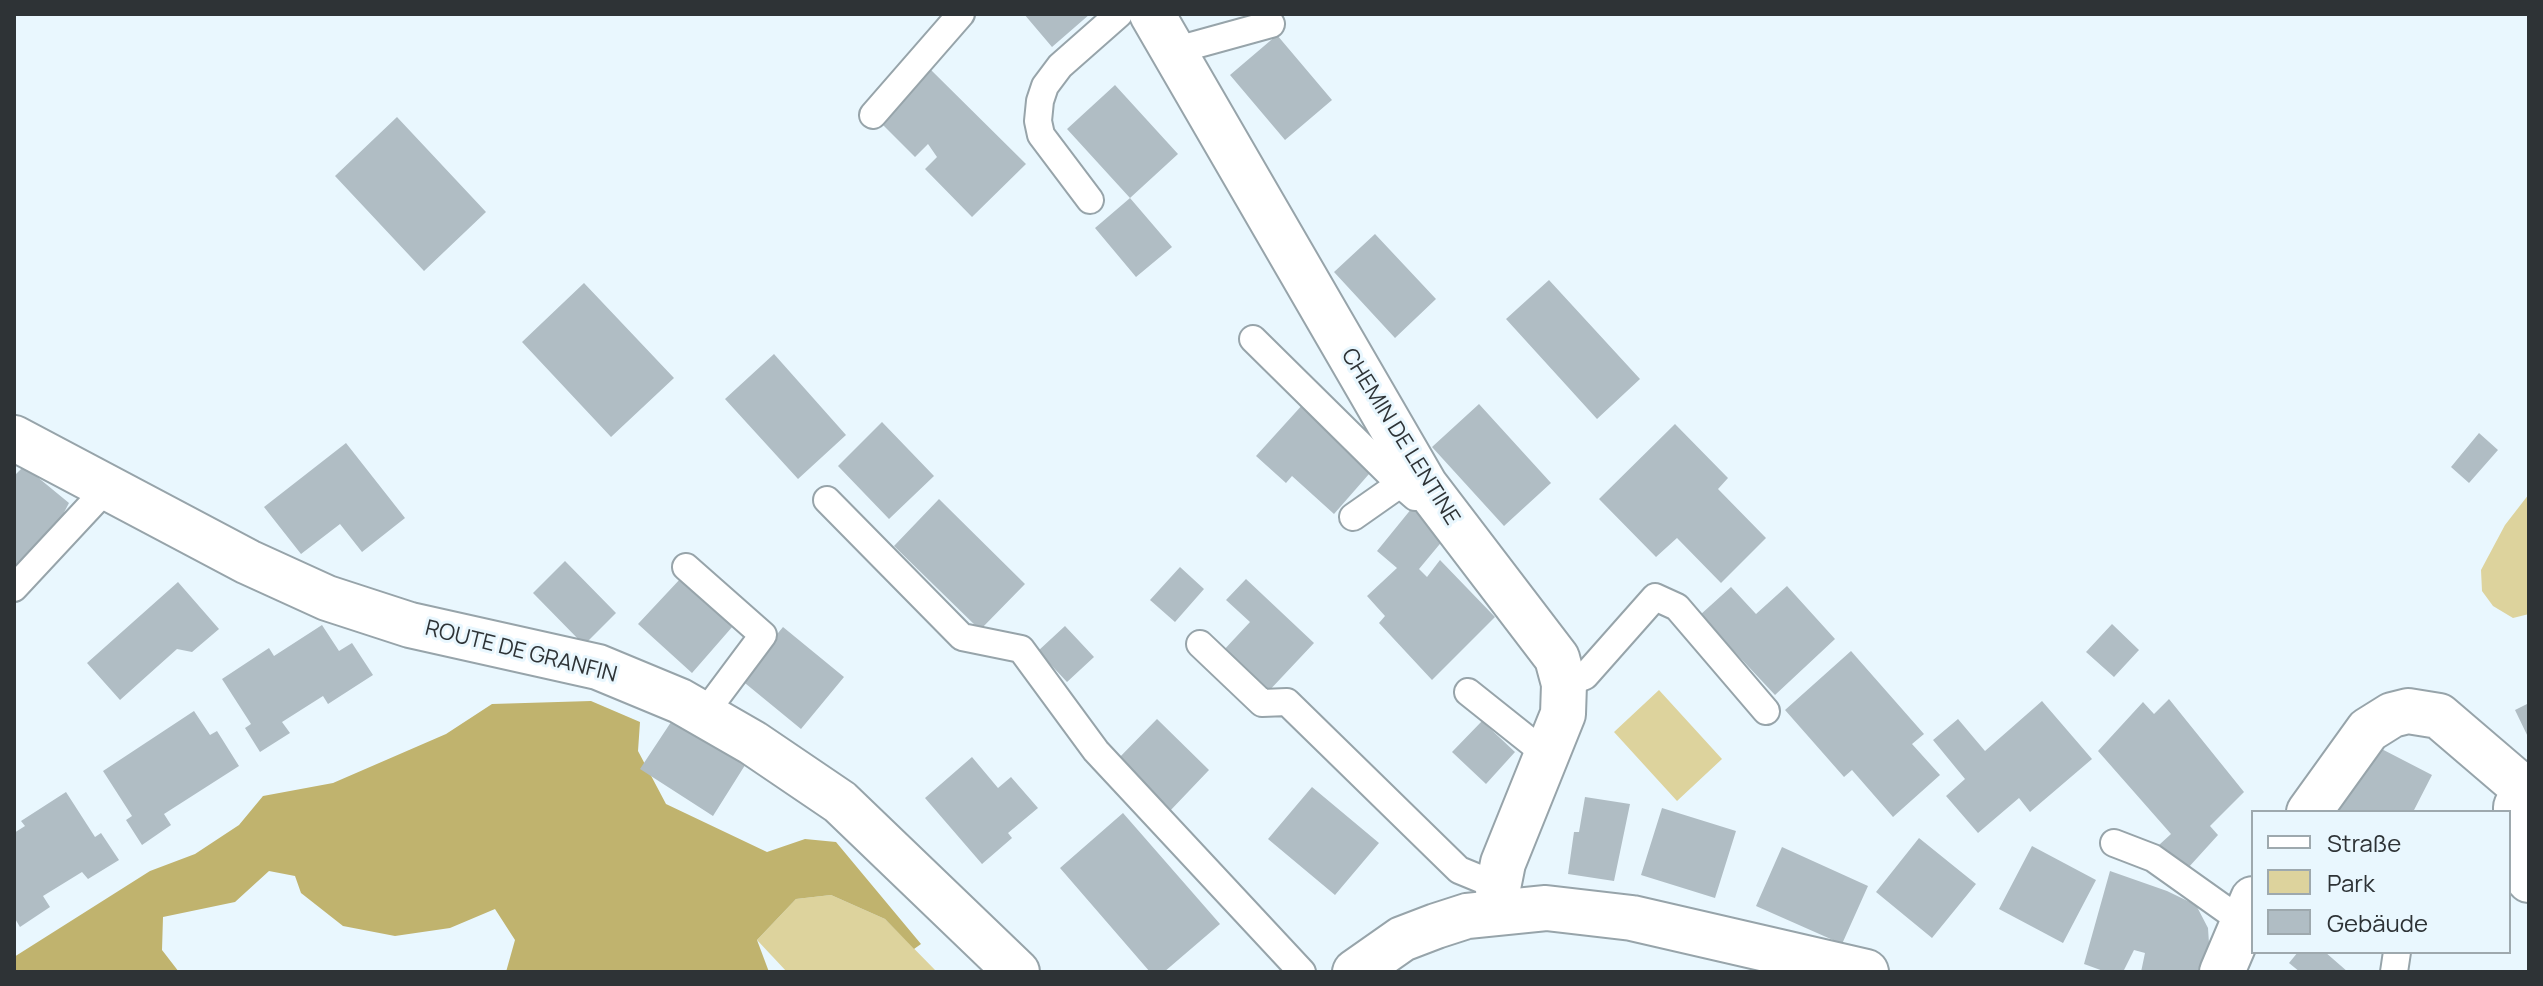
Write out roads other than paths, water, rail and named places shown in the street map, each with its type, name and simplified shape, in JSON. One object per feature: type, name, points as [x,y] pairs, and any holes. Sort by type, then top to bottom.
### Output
[{"type":"street","name":"CHEMIN DE LENTINE","points":[[1162,33],[1416,490],[1550,644],[1564,684],[1563,714],[1510,841],[1499,899]]},
{"type":"street","name":"ROUTE DE GRANFIN","points":[[14,438],[248,562],[327,598],[410,625],[598,667],[645,685],[704,714],[840,802],[1017,972]]},
{"type":"street","points":[[2310,810],[2368,730],[2392,715],[2408,711],[2439,716],[2526,791],[2516,807],[2516,833],[2529,880]]},
{"type":"street","points":[[1325,972],[1402,939],[1467,916],[1499,899],[1620,916],[1856,971]]},
{"type":"street","points":[[2222,972],[2248,911]]},
{"type":"street","points":[[1355,972],[1402,939]]},
{"type":"lane","points":[[873,115],[961,14]]},
{"type":"lane","points":[[1090,200],[1041,135],[1038,121],[1040,101],[1045,86],[1060,66],[1119,14]]},
{"type":"lane","points":[[1162,33],[1271,24]]},
{"type":"lane","points":[[1253,339],[1416,490],[1353,517]]},
{"type":"lane","points":[[14,588],[109,486]]},
{"type":"lane","points":[[827,500],[962,637],[1021,649],[1096,751],[1302,972]]},
{"type":"lane","points":[[686,567],[763,635],[704,714]]},
{"type":"lane","points":[[1564,684],[1585,676],[1655,597],[1677,607],[1766,711]]},
{"type":"lane","points":[[1200,644],[1262,703],[1287,702],[1459,870],[1499,899]]},
{"type":"lane","points":[[1468,692],[1547,755]]},
{"type":"lane","points":[[2114,843],[2153,858],[2248,911]]}]
